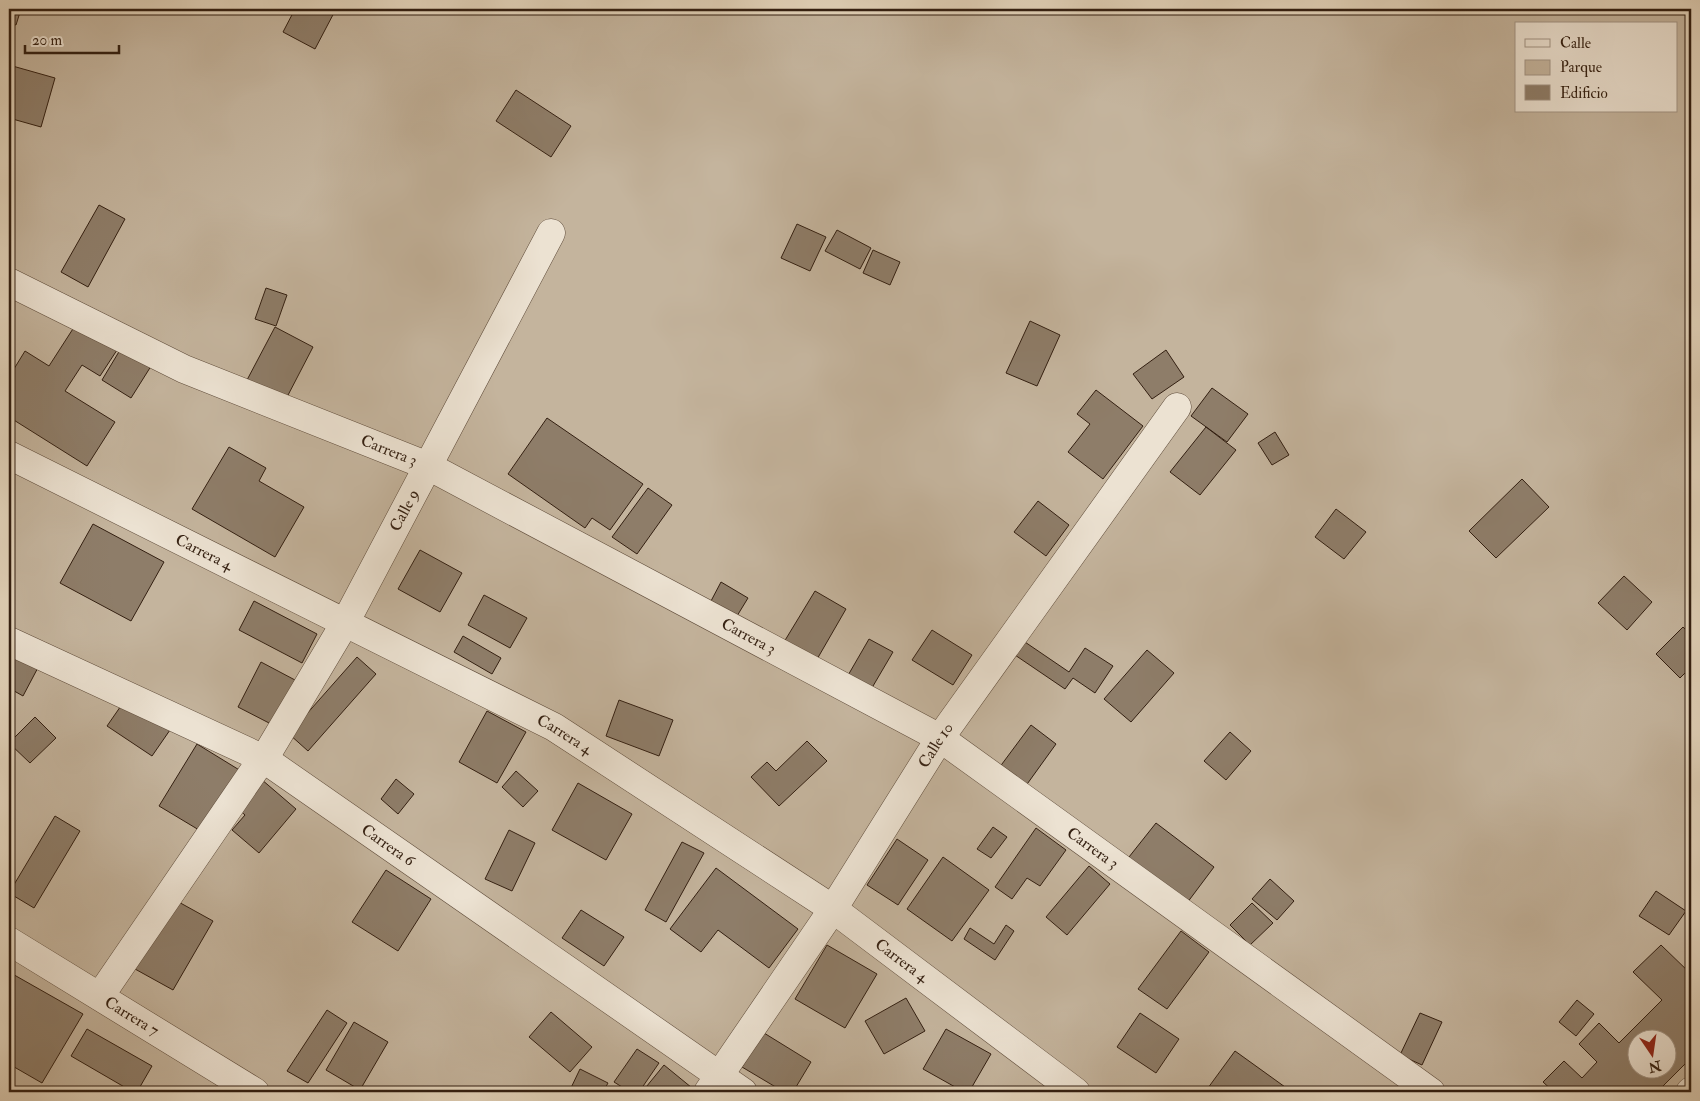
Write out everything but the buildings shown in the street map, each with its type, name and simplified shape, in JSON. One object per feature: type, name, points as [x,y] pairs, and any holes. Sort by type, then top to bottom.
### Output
[{"type":"street","name":"Calle 9","points":[[100,996],[260,762],[264,759],[344,623],[551,232]]},
{"type":"street","name":"Carrera 3","points":[[9,282],[184,369],[428,466],[940,738],[1431,1092]]},
{"type":"street","name":"Calle 10","points":[[714,1084],[833,909],[940,738],[1178,407]]},
{"type":"street","name":"Carrera 4","points":[[9,455],[554,728],[833,909],[1076,1092]]},
{"type":"street","name":"Carrera 6","points":[[9,641],[264,759],[714,1084],[743,1092]]},
{"type":"street","name":"Carrera 7","points":[[9,941],[255,1092]]},
{"type":"green space","points":[[9,9],[1691,9],[1691,1092],[9,1092]]}]
